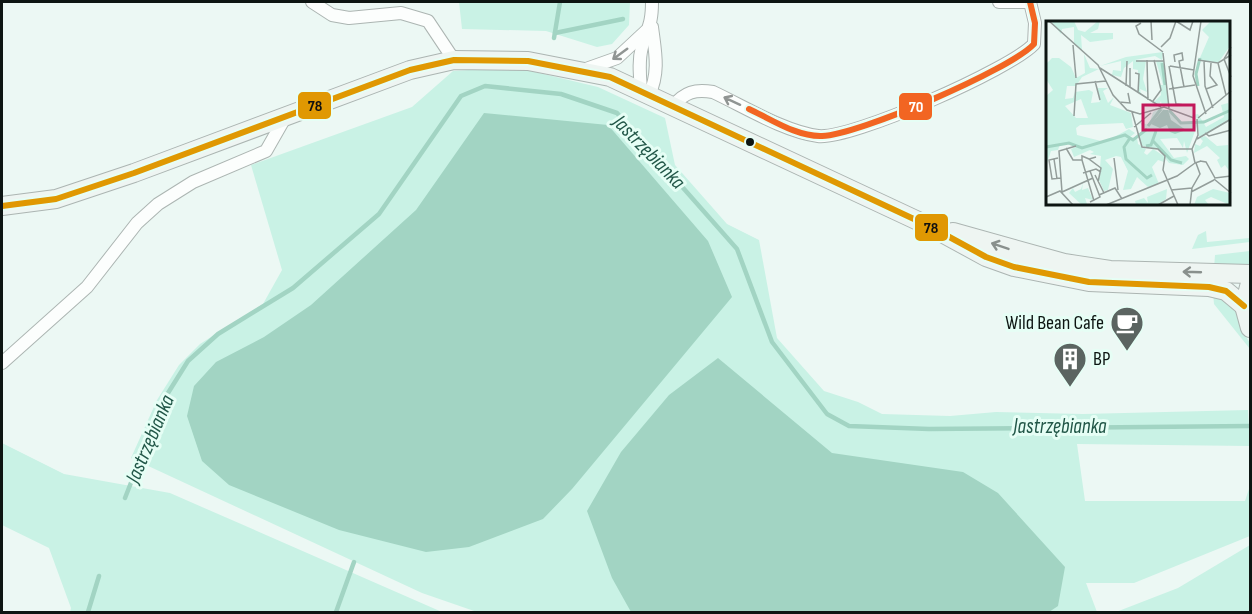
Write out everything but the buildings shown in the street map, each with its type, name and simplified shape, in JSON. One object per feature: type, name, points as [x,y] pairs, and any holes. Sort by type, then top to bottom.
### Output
[{"type":"main road","points":[[2,206],[56,199],[134,173],[410,70],[454,60],[528,61],[582,70],[645,93],[930,227],[986,257],[1014,267],[1089,282],[1209,287],[1226,291],[1244,306],[1251,328]]},
{"type":"main road","points":[[930,227],[1064,263],[1110,270],[1251,274]]},
{"type":"main road","points":[[1244,306],[1251,283]]},
{"type":"street","points":[[312,2],[333,15],[349,18],[401,13],[428,21],[454,60]]},
{"type":"street","points":[[645,93],[641,48],[651,26],[652,2]]},
{"type":"street","points":[[673,106],[682,94],[699,90],[713,92],[800,132],[820,136],[843,133],[957,88],[1025,54],[1034,44],[1035,23],[1030,2],[999,2]]},
{"type":"street","points":[[582,70],[617,58],[651,26]]},
{"type":"street","points":[[2,363],[87,287],[137,223],[158,204],[193,182],[266,151],[286,116]]},
{"type":"shaded area","points":[[459,2],[630,2],[629,25],[612,44],[597,47],[546,31],[462,29]]},
{"type":"shaded area","points":[[514,67],[598,87],[665,118],[675,165],[727,224],[759,240],[777,338],[824,391],[858,402],[882,414],[950,416],[996,412],[1083,414],[1248,410],[1250,446],[1077,444],[1085,501],[1245,501],[1250,486],[1250,536],[1134,583],[1086,583],[1097,612],[477,612],[422,593],[131,458],[157,400],[179,365],[200,344],[263,304],[282,270],[251,165],[412,107],[453,71]]},
{"type":"shaded area","points":[[484,113],[608,125],[708,241],[732,297],[572,489],[543,519],[469,547],[426,552],[339,530],[229,485],[202,461],[187,416],[194,386],[216,362],[264,337],[311,305],[416,210]]},
{"type":"shaded area","points":[[1206,231],[1207,242],[1250,238],[1250,242],[1192,249],[1198,235]]},
{"type":"shaded area","points":[[1250,251],[1250,270],[1214,268],[1215,255]]},
{"type":"shaded area","points":[[1213,293],[1234,304],[1241,329],[1250,343],[1250,349],[1214,304]]},
{"type":"shaded area","points":[[718,358],[832,453],[963,472],[998,493],[1065,567],[1058,606],[1049,612],[631,612],[612,578],[587,511],[621,452],[669,395]]},
{"type":"shaded area","points":[[2,443],[64,474],[170,493],[442,612],[70,612],[71,608],[49,548],[2,525]]},
{"type":"shaded area","points":[[1250,545],[1250,612],[1116,612],[1178,588]]},
{"type":"waterway","points":[[554,38],[560,2]]},
{"type":"waterway","points":[[555,33],[623,19]]},
{"type":"waterway","name":"Jastrzębianka","points":[[125,498],[163,401],[188,361],[218,334],[293,288],[379,214],[461,96],[485,86],[561,94],[617,113],[737,249],[772,342],[827,414],[849,426],[929,429],[1250,426]]},
{"type":"waterway","points":[[336,612],[354,562]]},
{"type":"waterway","name":"Jastrzębianka","points":[[88,612],[99,576]]},
{"type":"transit line","name":"70","points":[[749,109],[794,131],[813,136],[840,133],[899,113],[996,69],[1034,44],[1035,23],[1030,2]]},
{"type":"transit line","name":"78","points":[[2,206],[56,199],[134,173],[410,70],[454,60],[528,61],[610,77],[931,227],[986,257],[1014,267],[1089,282],[1209,287],[1226,291],[1244,306]]},
{"type":"place","name":"Wild Bean Cafe","points":[[1127,352]]},
{"type":"place","name":"BP","points":[[1070,388]]}]
